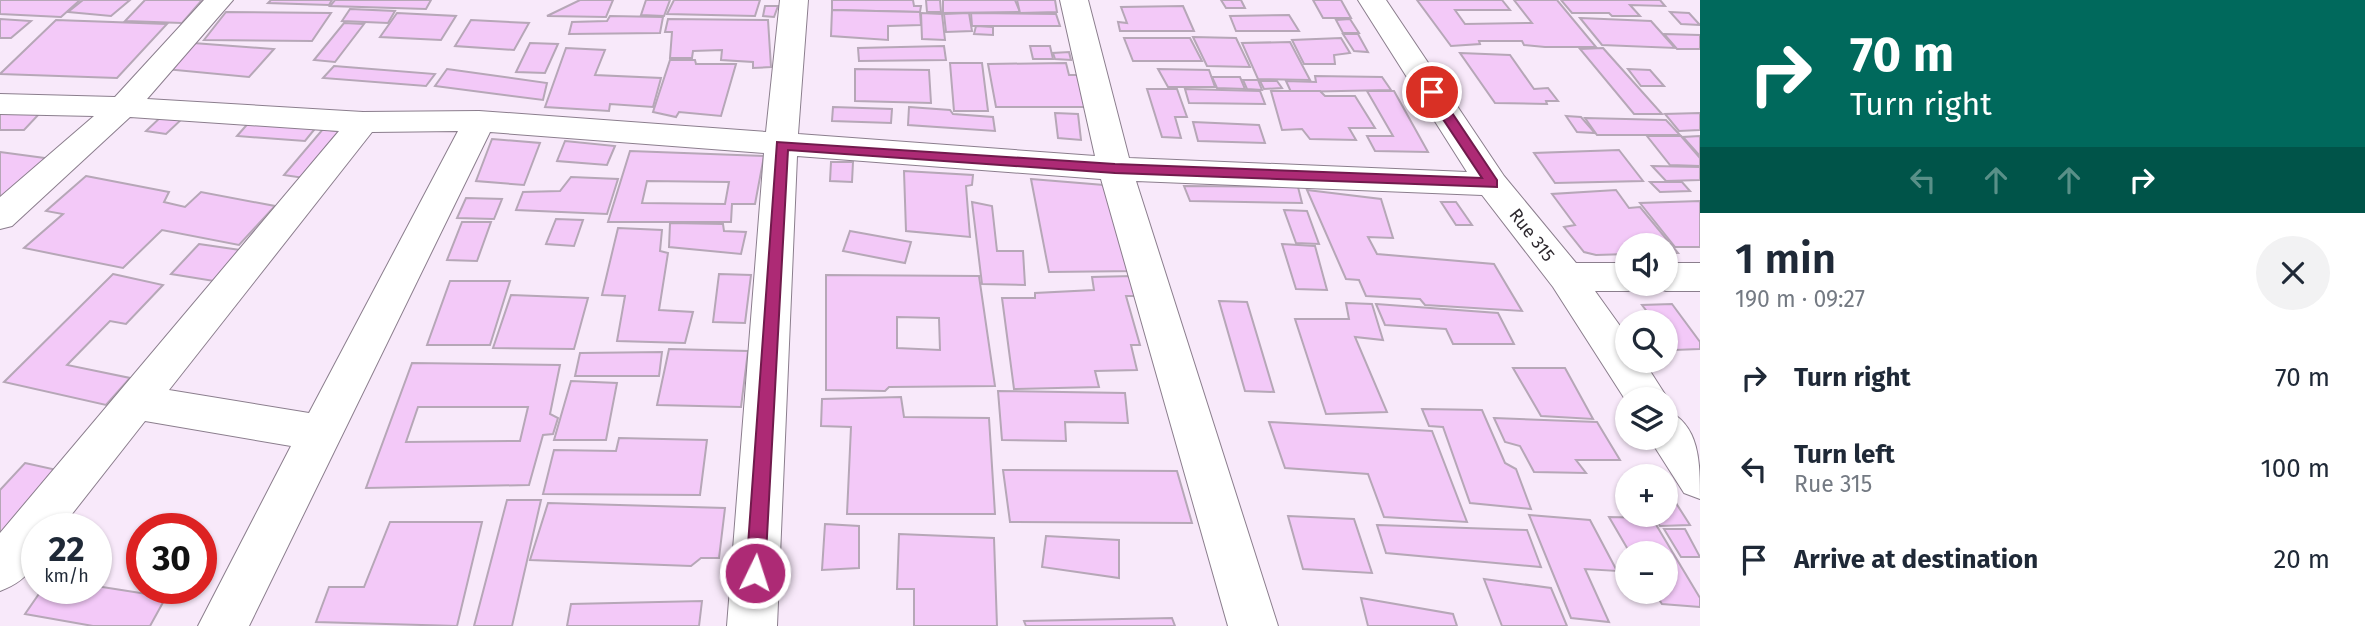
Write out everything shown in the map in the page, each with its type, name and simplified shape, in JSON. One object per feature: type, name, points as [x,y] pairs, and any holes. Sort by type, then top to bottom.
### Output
[{"type":"street","points":[[0,217],[123,107],[219,0]]},
{"type":"street","points":[[752,626],[781,145],[794,0]]},
{"type":"street","points":[[1074,0],[1115,169],[1253,626]]},
{"type":"street","name":"Rue 315","points":[[1372,0],[1492,184],[1566,277],[1639,387]]},
{"type":"street","points":[[0,104],[123,107],[363,122],[478,121],[1115,169],[1492,184]]},
{"type":"street","points":[[223,626],[478,121]]},
{"type":"street","points":[[0,569],[363,122]]},
{"type":"street","points":[[1566,277],[1615,277]]},
{"type":"street","points":[[1678,277],[1700,277]]},
{"type":"street","points":[[135,402],[320,433]]},
{"type":"street","points":[[1678,446],[1700,480]]},
{"type":"building","points":[[0,0],[80,0],[61,17],[0,14]]},
{"type":"building","points":[[83,0],[130,0],[111,16],[68,12]]},
{"type":"building","points":[[145,0],[202,0],[182,23],[125,21]]},
{"type":"building","points":[[271,0],[332,0],[329,5],[268,3]]},
{"type":"building","points":[[335,0],[431,0],[426,9],[330,6]]},
{"type":"building","points":[[580,0],[613,0],[606,17],[547,16]]},
{"type":"building","points":[[646,0],[670,0],[664,16],[641,15]]},
{"type":"building","points":[[674,0],[760,0],[755,16],[667,14]]},
{"type":"building","points":[[832,0],[913,0],[914,6],[921,6],[920,12],[832,10]]},
{"type":"building","points":[[926,0],[940,0],[941,12],[927,12]]},
{"type":"building","points":[[943,0],[1015,0],[1020,12],[943,13]]},
{"type":"building","points":[[1017,0],[1055,0],[1057,12],[1020,13]]},
{"type":"building","points":[[1221,0],[1241,0],[1245,8],[1226,8]]},
{"type":"building","points":[[1313,0],[1341,0],[1351,18],[1323,18]]},
{"type":"building","points":[[1417,0],[1502,0],[1510,10],[1455,10],[1465,24],[1532,23],[1514,0],[1557,0],[1596,47],[1545,47],[1524,45],[1522,41],[1479,41],[1480,44],[1451,46]]},
{"type":"building","points":[[1561,0],[1660,0],[1665,6],[1630,5],[1640,16],[1612,16],[1609,13],[1572,13]]},
{"type":"building","points":[[765,6],[778,6],[774,17],[763,16]]},
{"type":"building","points":[[1183,6],[1194,31],[1120,31],[1118,22],[1127,23],[1121,7]]},
{"type":"building","points":[[350,9],[395,11],[388,23],[342,21]]},
{"type":"building","points":[[832,10],[920,12],[921,25],[888,26],[888,40],[831,36]]},
{"type":"building","points":[[226,12],[331,13],[312,41],[204,40]]},
{"type":"building","points":[[1670,12],[1689,13],[1700,25],[1681,24]]},
{"type":"building","points":[[397,13],[456,16],[441,40],[380,37]]},
{"type":"building","points":[[921,13],[942,14],[945,40],[922,39]]},
{"type":"building","points":[[969,13],[972,31],[946,32],[944,14]]},
{"type":"building","points":[[971,13],[1056,14],[1060,26],[972,26]]},
{"type":"building","points":[[1289,15],[1299,31],[1236,31],[1230,16]]},
{"type":"building","points":[[610,16],[663,17],[660,33],[569,34],[572,22],[607,21]]},
{"type":"building","points":[[1580,18],[1651,21],[1675,48],[1602,45]]},
{"type":"building","points":[[0,19],[31,21],[11,38],[0,38]]},
{"type":"building","points":[[668,19],[768,20],[771,67],[753,68],[753,62],[721,60],[722,50],[693,51],[692,58],[670,58],[672,32],[665,32]]},
{"type":"building","points":[[1350,19],[1359,33],[1343,33],[1336,20]]},
{"type":"building","points":[[56,20],[167,24],[117,78],[0,74]]},
{"type":"building","points":[[471,20],[529,23],[514,50],[455,46]]},
{"type":"building","points":[[344,23],[364,24],[335,62],[314,60]]},
{"type":"building","points":[[976,26],[993,27],[993,35],[974,34]]},
{"type":"building","points":[[1343,34],[1358,34],[1368,52],[1354,51]]},
{"type":"building","points":[[1664,34],[1700,35],[1700,49],[1677,49]]},
{"type":"building","points":[[1193,37],[1236,38],[1250,67],[1207,66]]},
{"type":"building","points":[[1124,38],[1190,38],[1202,61],[1133,61]]},
{"type":"building","points":[[1341,38],[1350,53],[1334,55],[1335,64],[1304,64],[1292,40]]},
{"type":"building","points":[[1290,42],[1310,80],[1258,79],[1242,43]]},
{"type":"building","points":[[193,43],[274,49],[249,77],[165,69]]},
{"type":"building","points":[[530,43],[558,44],[545,73],[516,72]]},
{"type":"building","points":[[944,46],[946,60],[859,61],[858,48]]},
{"type":"building","points":[[1030,46],[1050,46],[1053,59],[1033,59]]},
{"type":"building","points":[[566,48],[605,50],[595,75],[661,78],[653,107],[610,104],[609,111],[545,107]]},
{"type":"building","points":[[1603,48],[1662,114],[1634,114],[1580,49]]},
{"type":"building","points":[[1069,52],[1071,60],[1055,59],[1053,53]]},
{"type":"building","points":[[1460,53],[1510,55],[1534,89],[1548,88],[1558,101],[1546,101],[1547,104],[1495,103]]},
{"type":"building","points":[[670,60],[695,60],[696,64],[736,64],[721,116],[679,112],[676,117],[653,112]]},
{"type":"building","points":[[950,63],[982,63],[988,111],[954,111]]},
{"type":"building","points":[[1066,63],[1069,75],[1083,75],[1089,107],[996,107],[988,64]]},
{"type":"building","points":[[334,66],[435,74],[426,86],[323,78]]},
{"type":"building","points":[[447,69],[547,83],[543,100],[435,86]]},
{"type":"building","points":[[855,69],[929,70],[931,103],[855,101]]},
{"type":"building","points":[[1158,69],[1209,70],[1215,87],[1168,87]]},
{"type":"building","points":[[1628,69],[1650,70],[1664,86],[1641,86]]},
{"type":"building","points":[[1315,76],[1382,77],[1391,90],[1291,92],[1286,81],[1316,82]]},
{"type":"building","points":[[1212,77],[1240,77],[1245,89],[1217,88]]},
{"type":"building","points":[[1243,80],[1258,80],[1262,90],[1247,89]]},
{"type":"building","points":[[1260,81],[1277,81],[1282,88],[1264,89]]},
{"type":"building","points":[[1147,89],[1177,89],[1187,117],[1175,117],[1181,138],[1162,137]]},
{"type":"building","points":[[1185,89],[1260,91],[1265,104],[1189,103]]},
{"type":"building","points":[[1271,91],[1320,91],[1325,96],[1355,96],[1375,128],[1349,128],[1356,140],[1310,139],[1302,129],[1282,130]]},
{"type":"building","points":[[1367,91],[1394,91],[1428,152],[1375,151],[1367,136],[1393,136]]},
{"type":"building","points":[[833,107],[892,109],[891,123],[832,121]]},
{"type":"building","points":[[909,107],[993,117],[995,131],[908,125]]},
{"type":"building","points":[[0,112],[40,113],[24,130],[0,130]]},
{"type":"building","points":[[1055,113],[1078,114],[1081,140],[1058,138]]},
{"type":"building","points":[[1700,113],[1700,130],[1679,131],[1665,114]]},
{"type":"building","points":[[164,114],[184,117],[166,134],[146,131]]},
{"type":"building","points":[[1566,116],[1581,117],[1595,133],[1577,132]]},
{"type":"building","points":[[1585,118],[1666,120],[1680,135],[1597,135]]},
{"type":"building","points":[[251,120],[318,125],[305,141],[237,136]]},
{"type":"building","points":[[1193,122],[1259,125],[1265,143],[1198,141]]},
{"type":"building","points":[[323,129],[342,132],[304,178],[284,175]]},
{"type":"building","points":[[1647,136],[1681,136],[1700,158],[1700,166],[1670,165]]},
{"type":"building","points":[[1700,136],[1700,156],[1683,137]]},
{"type":"building","points":[[492,139],[540,143],[524,185],[476,181]]},
{"type":"building","points":[[565,141],[615,146],[607,165],[557,161]]},
{"type":"building","points":[[1619,150],[1643,181],[1555,183],[1534,153]]},
{"type":"building","points":[[630,151],[764,156],[755,204],[732,204],[731,222],[608,222]],"holes":[[[647,181],[729,182],[725,204],[642,203]]]},
{"type":"building","points":[[0,152],[52,159],[0,205]]},
{"type":"building","points":[[831,162],[853,162],[852,182],[830,181]]},
{"type":"building","points":[[1652,166],[1700,167],[1700,180],[1666,181]]},
{"type":"building","points":[[904,171],[973,175],[972,185],[966,186],[970,237],[906,231]]},
{"type":"building","points":[[86,176],[169,192],[164,202],[185,207],[201,192],[275,206],[239,245],[162,230],[123,268],[24,248],[63,214],[46,211]]},
{"type":"building","points":[[571,177],[618,179],[607,214],[516,210],[523,192],[560,191]]},
{"type":"building","points":[[1031,179],[1116,186],[1136,271],[1049,272]]},
{"type":"building","points":[[1650,182],[1682,182],[1690,191],[1660,192]]},
{"type":"building","points":[[1184,186],[1298,187],[1302,203],[1190,201]]},
{"type":"building","points":[[1307,190],[1381,199],[1393,238],[1368,237],[1377,254],[1494,264],[1522,311],[1425,305],[1420,299],[1366,296],[1359,280],[1346,279]]},
{"type":"building","points":[[1616,190],[1629,208],[1640,207],[1661,233],[1615,233],[1615,254],[1584,252],[1564,227],[1575,225],[1552,194]]},
{"type":"building","points":[[466,198],[502,199],[494,219],[457,218]]},
{"type":"building","points":[[1700,201],[1700,247],[1678,247],[1678,233],[1664,233],[1640,203]]},
{"type":"building","points":[[972,202],[992,206],[997,251],[1023,251],[1025,285],[982,284]]},
{"type":"building","points":[[1441,202],[1456,202],[1472,225],[1456,225]]},
{"type":"building","points":[[1284,210],[1307,211],[1319,244],[1296,243]]},
{"type":"building","points":[[556,219],[583,220],[574,246],[546,244]]},
{"type":"building","points":[[462,222],[491,222],[477,261],[447,260]]},
{"type":"building","points":[[670,223],[723,224],[724,231],[746,232],[741,254],[669,247]]},
{"type":"building","points":[[618,228],[662,230],[660,251],[668,253],[659,310],[693,312],[685,343],[617,341],[625,296],[602,295]]},
{"type":"building","points":[[850,231],[911,242],[905,263],[843,251]]},
{"type":"building","points":[[199,244],[247,251],[220,282],[171,274]]},
{"type":"building","points":[[1282,244],[1315,246],[1327,290],[1296,289]]},
{"type":"building","points":[[113,274],[163,285],[126,324],[110,321],[67,365],[130,378],[106,405],[4,382]]},
{"type":"building","points":[[719,274],[751,275],[745,323],[713,322]]},
{"type":"building","points":[[826,275],[979,276],[995,386],[889,387],[885,391],[826,390]],"holes":[[[897,317],[939,318],[940,350],[897,348]]]},
{"type":"building","points":[[1133,276],[1139,296],[1126,296],[1140,345],[1131,345],[1137,370],[1095,371],[1099,387],[1014,389],[1002,298],[1035,298],[1035,293],[1094,290],[1092,277]]},
{"type":"building","points":[[450,281],[510,281],[490,345],[427,345]]},
{"type":"building","points":[[511,295],[588,298],[574,349],[493,348]]},
{"type":"building","points":[[1219,301],[1247,302],[1274,392],[1245,391]]},
{"type":"building","points":[[1346,303],[1372,304],[1383,340],[1355,337],[1387,412],[1326,414],[1295,319],[1349,319]]},
{"type":"building","points":[[1376,304],[1498,313],[1514,344],[1453,344],[1446,329],[1385,325]]},
{"type":"building","points":[[1672,304],[1676,310],[1646,310],[1642,305]]},
{"type":"building","points":[[1678,312],[1700,342],[1700,349],[1678,350]]},
{"type":"building","points":[[669,349],[748,351],[741,407],[657,405]]},
{"type":"building","points":[[662,352],[659,376],[575,376],[580,353]]},
{"type":"building","points":[[412,363],[560,365],[550,414],[558,418],[553,434],[543,435],[529,485],[366,488]],"holes":[[[418,407],[528,407],[520,441],[406,442]]]},
{"type":"building","points":[[1513,368],[1565,368],[1593,419],[1541,416]]},
{"type":"building","points":[[571,381],[617,383],[606,440],[554,440]]},
{"type":"building","points":[[998,391],[1125,393],[1128,423],[1065,422],[1066,441],[1002,440]]},
{"type":"building","points":[[901,397],[904,417],[989,418],[995,514],[847,514],[851,427],[821,426],[822,399]]},
{"type":"building","points":[[1422,409],[1482,410],[1505,463],[1516,469],[1531,509],[1470,503],[1443,427],[1429,426]]},
{"type":"building","points":[[1494,418],[1597,422],[1620,460],[1576,460],[1586,473],[1534,472],[1520,446],[1505,442]]},
{"type":"building","points":[[1269,422],[1432,431],[1467,522],[1384,517],[1368,474],[1285,468]]},
{"type":"building","points":[[619,438],[707,440],[700,495],[543,494],[554,450],[616,451]]},
{"type":"building","points":[[25,463],[66,472],[0,535],[0,490]]},
{"type":"building","points":[[1003,470],[1177,471],[1192,523],[1010,522]]},
{"type":"building","points":[[507,500],[541,500],[512,626],[474,626]]},
{"type":"building","points":[[548,503],[725,508],[719,558],[701,558],[691,566],[530,560]]},
{"type":"building","points":[[1678,506],[1690,525],[1678,525]]},
{"type":"building","points":[[1529,515],[1590,520],[1615,567],[1615,571],[1585,569],[1609,622],[1571,618]]},
{"type":"building","points":[[1288,516],[1354,519],[1372,573],[1303,569]]},
{"type":"building","points":[[1609,517],[1615,517],[1615,527],[1657,527],[1666,541],[1623,541]]},
{"type":"building","points":[[390,522],[482,522],[457,626],[316,622],[329,587],[364,587]]},
{"type":"building","points":[[825,524],[859,526],[859,568],[822,570]]},
{"type":"building","points":[[1377,525],[1527,530],[1541,567],[1386,553]]},
{"type":"building","points":[[1664,529],[1685,529],[1700,557],[1681,557],[1678,541],[1671,541]]},
{"type":"building","points":[[899,534],[994,538],[997,626],[914,626],[914,589],[897,589]]},
{"type":"building","points":[[1046,536],[1119,540],[1119,578],[1042,567]]},
{"type":"building","points":[[1678,561],[1700,598],[1700,607],[1662,604],[1678,604]]},
{"type":"building","points":[[1484,579],[1551,588],[1567,626],[1502,626]]},
{"type":"building","points":[[112,589],[126,591],[126,604],[162,604],[150,626],[93,626],[25,614],[32,604],[112,604]]},
{"type":"building","points":[[1361,598],[1453,614],[1457,626],[1368,626]]},
{"type":"building","points":[[702,601],[699,626],[567,626],[571,604]]},
{"type":"building","points":[[1172,618],[1175,626],[1026,626],[1024,621]]},
{"type":"route","points":[[755,573],[781,145],[1115,169],[1492,184],[1432,92]]}]
